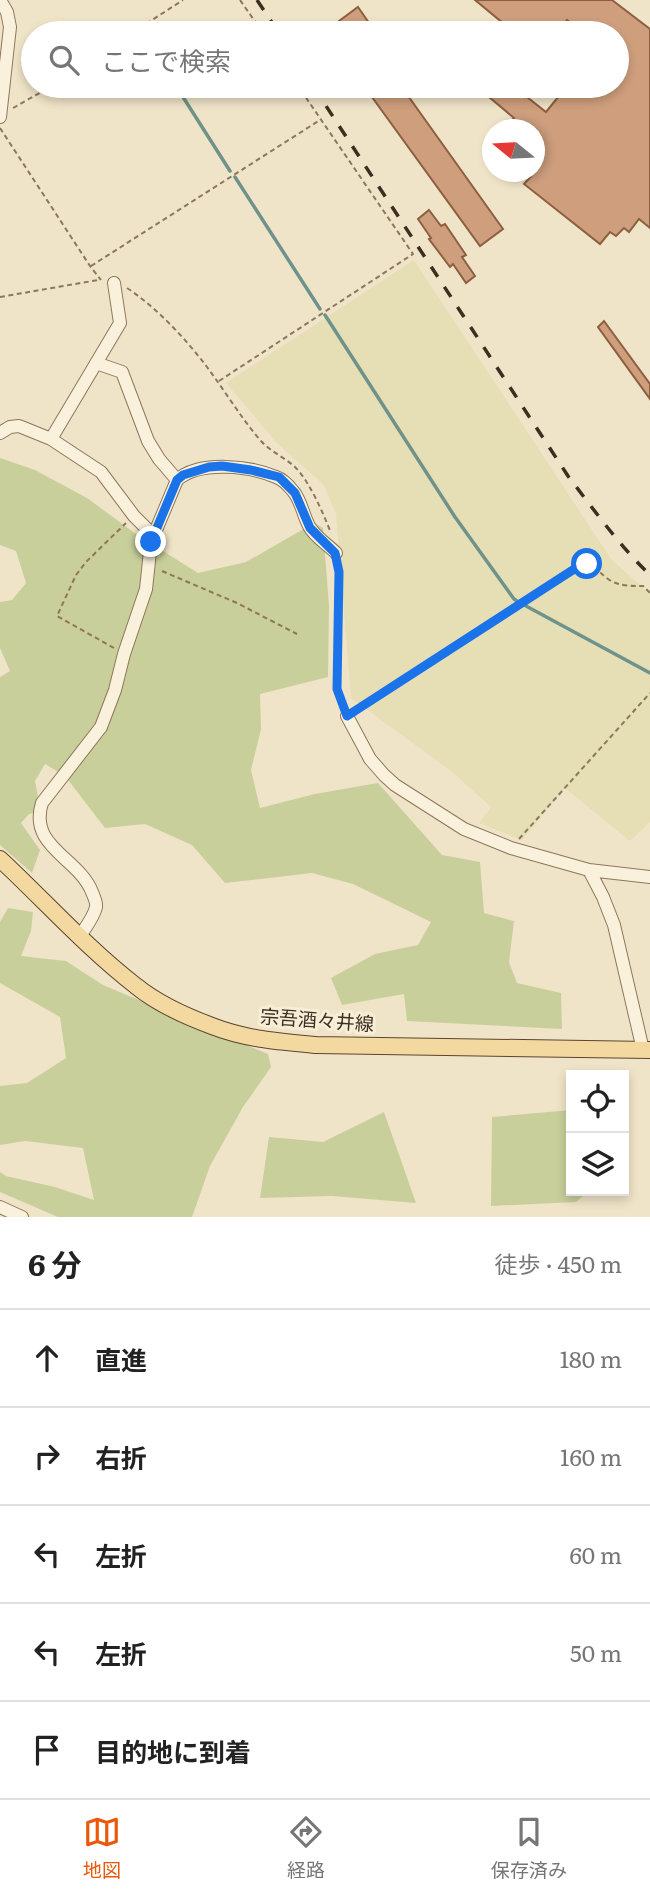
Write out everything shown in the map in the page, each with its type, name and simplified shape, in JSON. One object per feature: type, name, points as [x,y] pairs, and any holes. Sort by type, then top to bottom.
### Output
[{"type":"main road","name":"宗吾酒々井線","points":[[0,859],[137,987],[182,1014],[241,1035],[316,1045],[646,1050]]},
{"type":"street","points":[[0,0],[7,12],[10,27],[0,116]]},
{"type":"street","points":[[51,439],[120,323],[114,284]]},
{"type":"street","points":[[96,363],[122,372],[148,441],[177,480]]},
{"type":"street","points":[[0,433],[10,427],[19,426],[51,439],[101,472],[134,516],[154,536]]},
{"type":"street","points":[[80,936],[96,907],[95,900],[88,881],[46,838],[40,829],[38,816],[42,803],[101,727],[146,589],[154,536],[177,480],[183,475],[222,466],[279,477],[295,493],[310,528],[335,553]]},
{"type":"street","points":[[347,716],[370,759],[396,785],[464,830],[512,848],[589,870],[650,877]]},
{"type":"street","points":[[589,870],[614,925],[646,1050]]},
{"type":"street","points":[[0,1207],[22,1217]]},
{"type":"path","points":[[151,21],[183,0]]},
{"type":"path","points":[[240,0],[255,21]]},
{"type":"path","points":[[0,116],[33,98]]},
{"type":"path","points":[[218,382],[413,254],[306,98]]},
{"type":"path","points":[[90,266],[321,119]]},
{"type":"path","points":[[0,128],[99,279]]},
{"type":"path","points":[[0,297],[99,279],[124,286],[144,299],[186,343],[261,440],[273,453],[294,466],[304,478],[330,533]]},
{"type":"path","points":[[124,654],[57,616],[76,575],[86,562],[134,516]]},
{"type":"path","points":[[335,553],[339,572],[337,689],[347,716],[582,564],[594,566],[609,580],[629,586],[643,586],[650,593]]},
{"type":"path","points":[[148,566],[237,603],[297,634]]},
{"type":"path","points":[[512,848],[650,693]]},
{"type":"shaded area","points":[[414,260],[611,559],[650,594],[650,822],[630,841],[565,788],[522,840],[479,823],[491,807],[451,771],[351,698],[336,514],[324,485],[277,443],[226,383]]},
{"type":"green space","points":[[0,458],[35,470],[87,498],[136,534],[198,573],[246,562],[314,523],[323,528],[329,606],[328,677],[260,694],[261,729],[251,770],[260,808],[315,794],[378,783],[442,855],[480,862],[484,913],[514,921],[509,962],[517,983],[561,993],[562,1029],[407,1021],[404,994],[342,1005],[331,978],[375,954],[418,945],[431,922],[353,884],[312,873],[225,883],[192,845],[145,824],[105,828],[65,776],[45,764],[35,781],[38,797],[47,811],[29,814],[21,823],[40,850],[32,873],[0,845],[0,677],[10,671],[0,648],[0,602],[12,600],[26,583],[16,551],[0,545]]},
{"type":"green space","points":[[8,908],[33,912],[31,931],[21,956],[66,961],[103,985],[268,1054],[271,1067],[243,1107],[210,1166],[192,1217],[58,1217],[0,1192],[0,1172],[6,1176],[55,1187],[94,1200],[83,1148],[25,1141],[0,1145],[0,1086],[27,1083],[66,1058],[60,1017],[0,983],[0,922]]},
{"type":"green space","points":[[566,1110],[566,1196],[583,1196],[576,1202],[491,1206],[492,1117]]},
{"type":"green space","points":[[384,1112],[416,1203],[332,1196],[260,1198],[269,1137],[323,1142]]},
{"type":"building","points":[[475,0],[612,0],[650,29],[650,228],[639,219],[629,232],[624,228],[616,236],[610,232],[600,244],[524,184],[545,182],[545,119],[513,119],[490,98],[528,98],[546,112],[557,98],[629,98],[629,21],[500,21]]},
{"type":"building","points":[[358,7],[368,21],[339,21]]},
{"type":"building","points":[[373,98],[410,98],[503,229],[480,246]]},
{"type":"building","points":[[429,210],[441,226],[445,224],[466,255],[462,257],[475,276],[466,283],[453,264],[450,267],[429,239],[431,238],[418,219]]},
{"type":"building","points":[[604,321],[650,384],[650,399],[598,327]]},
{"type":"waterway","points":[[184,98],[230,171]]},
{"type":"waterway","points":[[235,177],[320,309]]},
{"type":"waterway","points":[[325,315],[455,517],[517,601]]},
{"type":"waterway","points":[[526,606],[650,673]]},
{"type":"railway","points":[[257,0],[271,21]]},
{"type":"railway","points":[[321,98],[568,476],[617,539],[650,575]]},
{"type":"route","points":[[151,542],[177,480],[183,475],[222,466],[279,477],[295,493],[310,528],[335,553],[339,572],[337,689],[347,716],[582,564],[587,564]]}]
